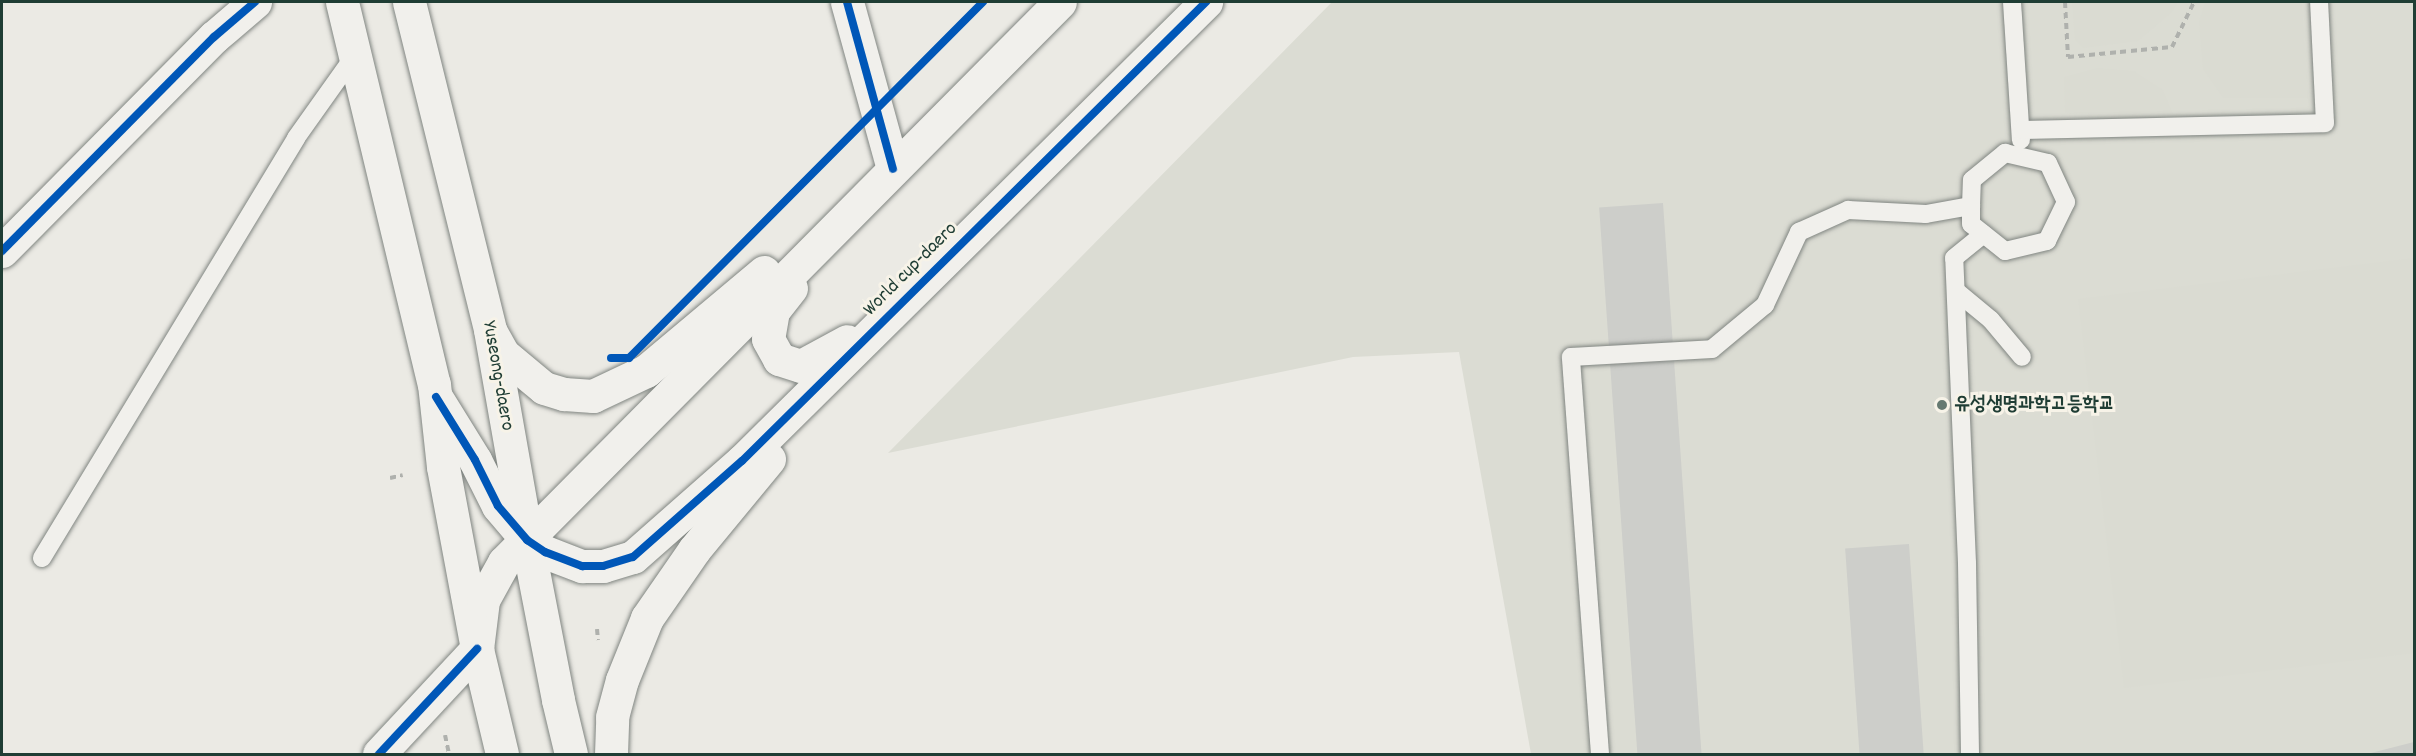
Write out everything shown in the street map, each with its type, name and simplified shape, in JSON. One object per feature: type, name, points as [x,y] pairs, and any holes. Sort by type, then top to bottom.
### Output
[{"type":"street","points":[[2,251],[214,37],[255,2]]},
{"type":"street","points":[[342,2],[436,397],[443,467],[477,649],[502,754]]},
{"type":"street","name":"Yuseong-daero","points":[[409,2],[490,330],[527,540],[571,754]]},
{"type":"street","points":[[847,2],[893,169]]},
{"type":"street","points":[[379,754],[477,649],[483,600],[504,562],[1060,2]]},
{"type":"street","name":"World cup-daero","points":[[527,540],[545,552],[582,566],[603,566],[633,557],[742,461],[1206,2]]},
{"type":"street","points":[[490,330],[503,354],[544,388],[564,394],[593,396],[646,371],[762,273],[843,220]]},
{"type":"street","points":[[843,220],[773,311],[768,339],[779,359],[801,366],[831,352],[891,313]]},
{"type":"street","points":[[611,754],[612,717],[622,680],[647,618],[694,550],[891,313]]},
{"type":"street","points":[[436,397],[475,460],[498,506],[527,540]]},
{"type":"lane","points":[[2012,2],[2021,156]]},
{"type":"lane","points":[[2021,130],[2325,123],[2319,2]]},
{"type":"lane","points":[[42,558],[296,138],[355,55]]},
{"type":"lane","points":[[2006,153],[2021,156],[2048,163],[2066,202],[2047,241],[2005,250],[1971,224],[1972,180],[2006,153]]},
{"type":"lane","points":[[1600,754],[1572,357],[1712,350],[1765,305],[1799,232],[1848,210],[1926,214],[1971,206]]},
{"type":"lane","points":[[1970,754],[1967,563],[1954,258],[1984,234]]},
{"type":"lane","points":[[1956,291],[1991,320],[2022,357]]},
{"type":"path","points":[[2065,2],[2068,57],[2172,47],[2194,2]]},
{"type":"path","points":[[390,478],[403,475]]},
{"type":"path","points":[[445,733],[450,754]]},
{"type":"shaded area","name":"유성생명과학고등학교","points":[[1332,2],[2414,2],[2414,754],[1531,754],[1459,352],[1353,357],[888,453]]},
{"type":"shaded area","points":[[2072,2],[2178,2],[2172,12],[2138,41],[2083,48],[2075,40]]},
{"type":"shaded area","points":[[2205,2],[2302,2],[2308,98],[2223,98],[2203,69],[2199,22]]},
{"type":"shaded area","points":[[2097,68],[2134,71],[2163,90],[2173,114],[2065,113],[2064,77]]},
{"type":"shaded area","points":[[2414,258],[2414,653],[2124,688],[2078,299]]},
{"type":"building","points":[[1663,203],[1702,754],[1637,754],[1599,207]]},
{"type":"building","points":[[1909,544],[1924,754],[1860,754],[1845,548]]},
{"type":"building","points":[[2414,742],[2414,754],[2367,754]]},
{"type":"cycle path","points":[[2,251],[214,37],[255,2]]},
{"type":"cycle path","points":[[847,2],[893,169]]},
{"type":"cycle path","points":[[611,358],[629,358],[983,2]]},
{"type":"cycle path","points":[[436,397],[475,460],[498,506],[527,540],[545,552],[582,566],[603,566],[633,557],[742,461],[1206,2]]},
{"type":"cycle path","points":[[379,754],[477,649]]},
{"type":"place","name":"유성생명과학고등학교","points":[[1942,405]]}]
